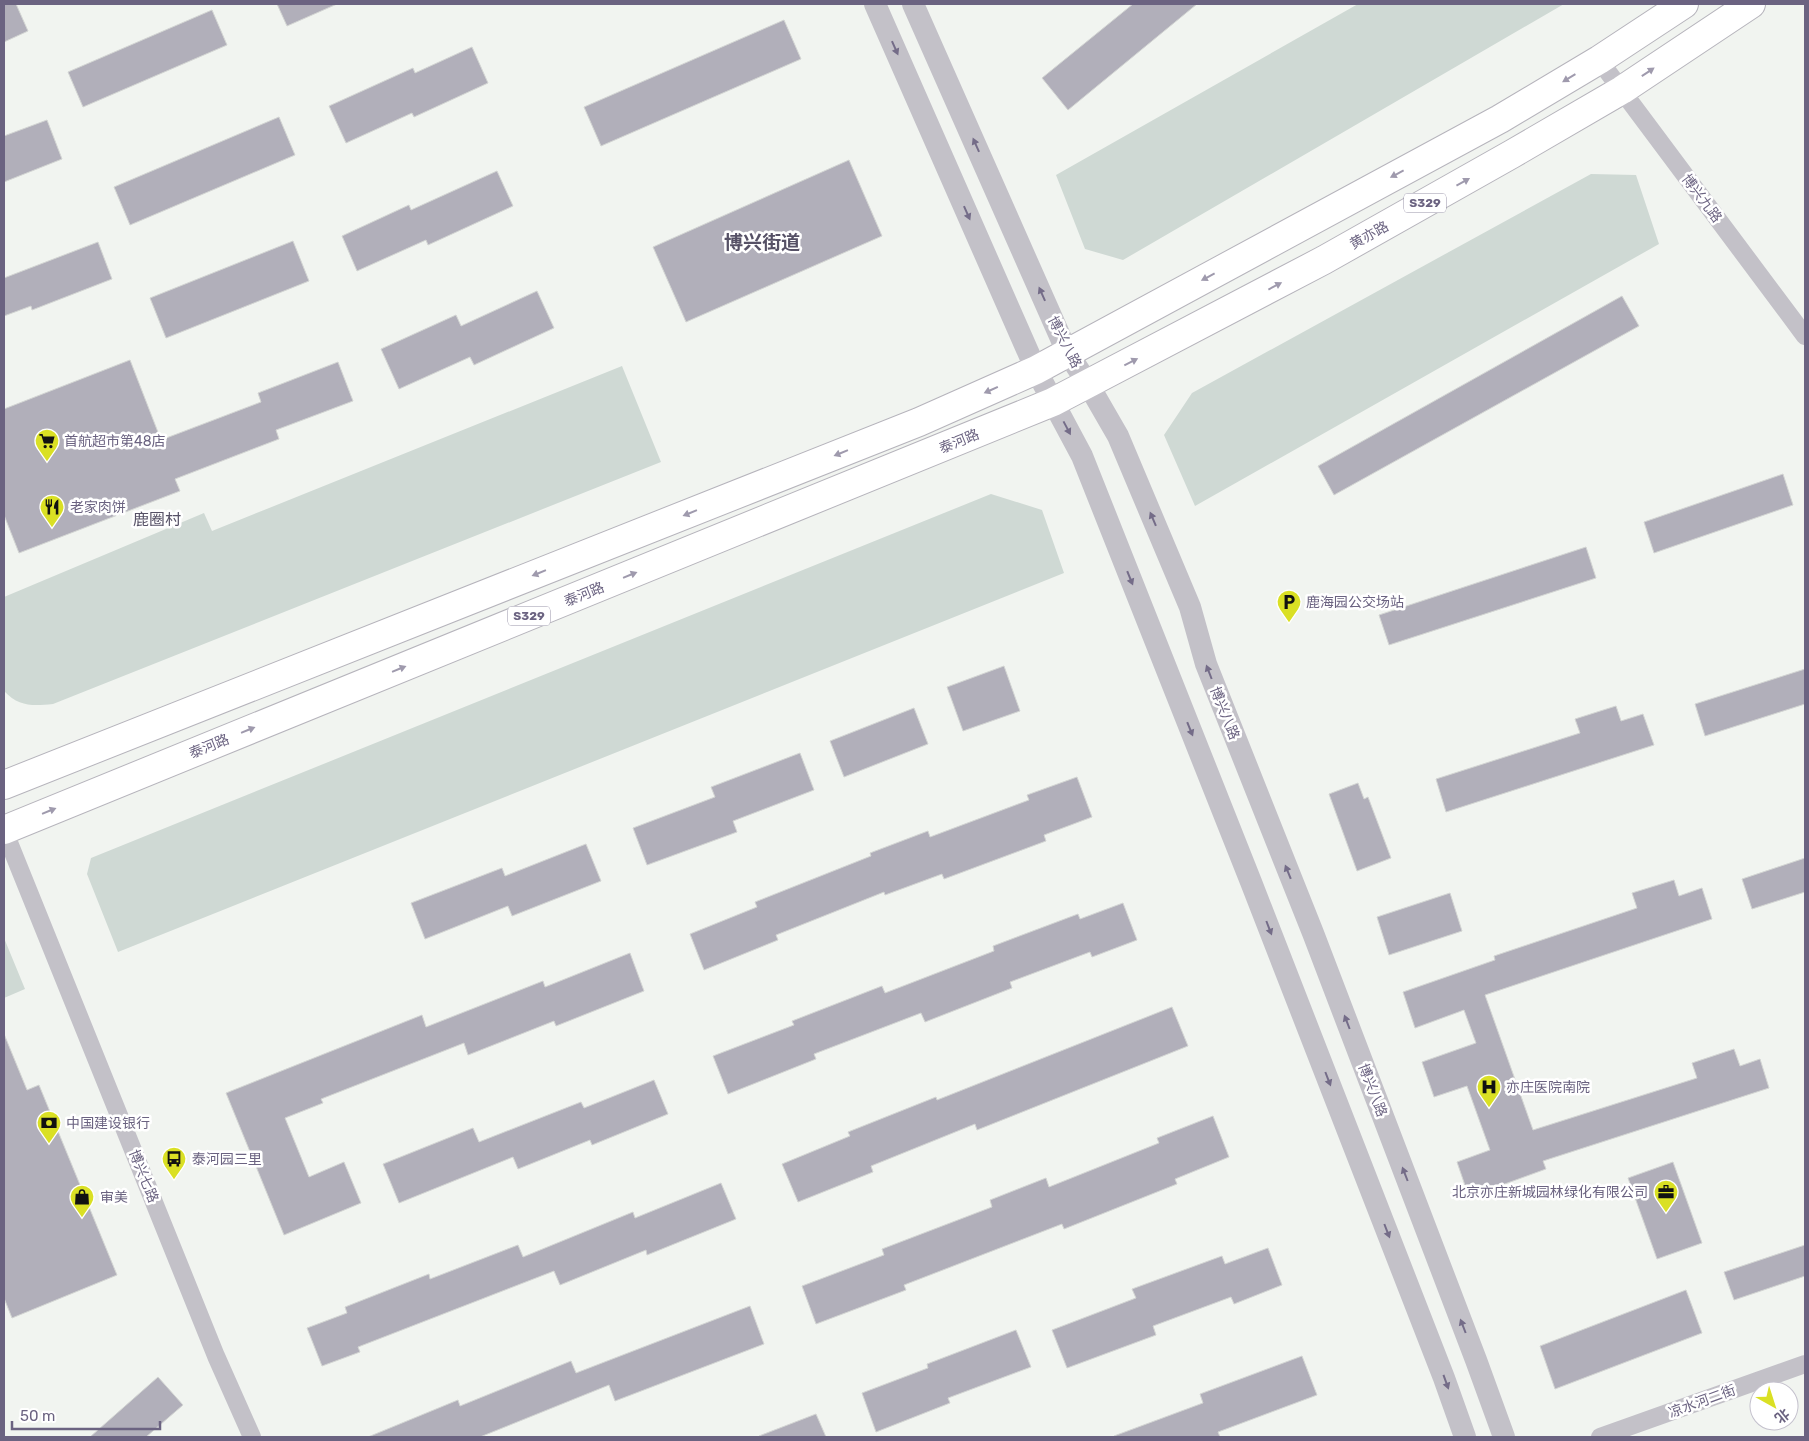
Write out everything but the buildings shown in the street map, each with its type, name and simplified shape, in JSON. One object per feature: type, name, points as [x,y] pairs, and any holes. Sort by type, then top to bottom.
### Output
[{"type":"main road","name":"S329","points":[[4,786],[910,426],[1036,370],[1500,119],[1599,60],[1684,4]]},
{"type":"main road","name":"黄亦路","points":[[1053,402],[1324,260],[1512,154],[1622,90],[1751,4]]},
{"type":"main road","name":"泰河路","points":[[4,830],[1053,402]]},
{"type":"street","points":[[875,4],[1036,370],[1082,456],[1251,882],[1466,1437]]},
{"type":"street","name":"博兴八路","points":[[913,4],[1067,352],[1118,436],[1190,606],[1206,664],[1323,960],[1504,1437]]},
{"type":"street","name":"博兴九路","points":[[1599,60],[1805,336]]},
{"type":"street","name":"博兴七路","points":[[4,830],[216,1356],[252,1437]]},
{"type":"street","name":"凉水河二街","points":[[1600,1437],[1805,1364]]},
{"type":"shaded area","points":[[1358,4],[1564,4],[1123,260],[1085,249],[1056,175]]},
{"type":"shaded area","points":[[1591,174],[1636,175],[1659,244],[1195,506],[1164,435],[1192,393]]},
{"type":"shaded area","points":[[622,366],[661,462],[53,704],[21,703],[4,691],[4,597],[204,513],[212,531]]},
{"type":"shaded area","points":[[991,494],[1042,510],[1064,573],[118,952],[87,874],[91,858]]},
{"type":"shaded area","points":[[4,938],[25,989],[4,998]]},
{"type":"place","name":"首航超市第48店","points":[[47,462]]},
{"type":"place","name":"老家肉饼","points":[[52,528]]},
{"type":"place","name":"鹿海园公交场站","points":[[1289,623]]},
{"type":"place","name":"亦庄医院南院","points":[[1489,1108]]},
{"type":"place","name":"中国建设银行","points":[[49,1144]]},
{"type":"place","name":"泰河园三里","points":[[174,1180]]},
{"type":"place","name":"北京亦庄新城园林绿化有限公司","points":[[1666,1213]]},
{"type":"place","name":"审美","points":[[82,1218]]},
{"type":"district","name":"博兴街道","points":[[762,242]]},
{"type":"district","name":"鹿圈村","points":[[157,519]]}]
